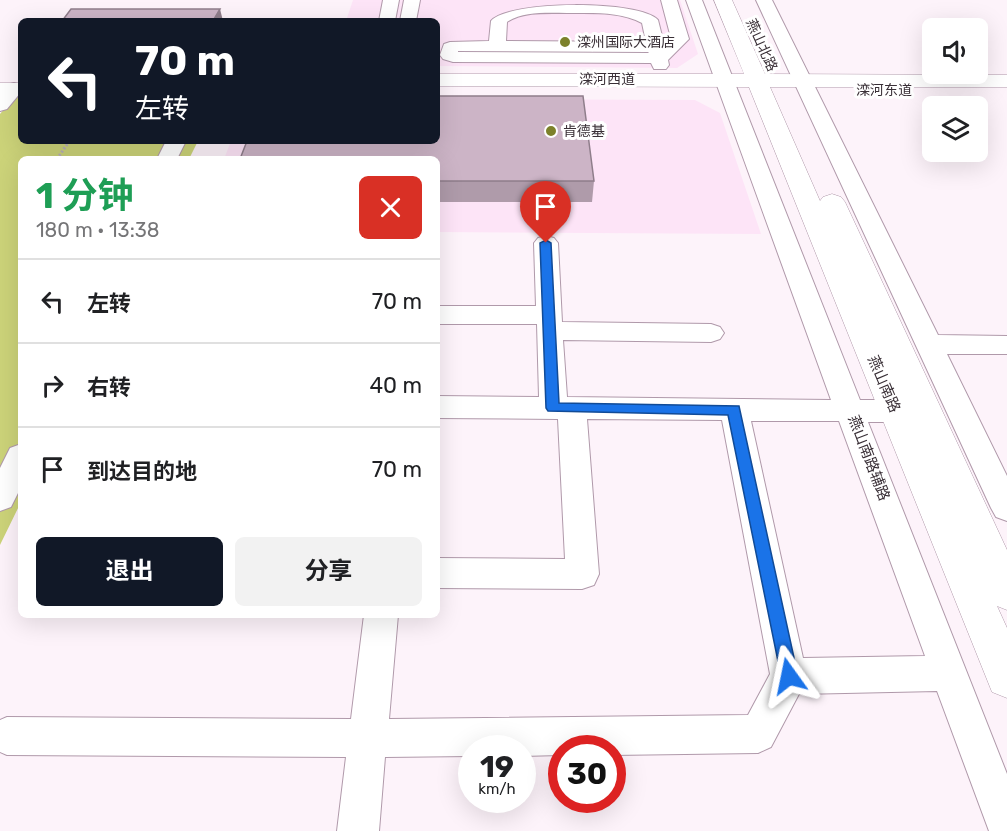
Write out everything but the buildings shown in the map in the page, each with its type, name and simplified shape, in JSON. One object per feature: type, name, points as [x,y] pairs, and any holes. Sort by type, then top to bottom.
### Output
[{"type":"main road","name":"燕山北路","points":[[723,0],[782,86]]},
{"type":"main road","name":"燕山北路","points":[[741,0],[782,86]]},
{"type":"main road","name":"滦河西道","points":[[440,80],[663,79],[726,85]]},
{"type":"main road","name":"滦河东道","points":[[782,86],[1007,81]]},
{"type":"main road","name":"滦河西道","points":[[440,90],[782,86]]},
{"type":"main road","name":"滦河东道","points":[[782,86],[1007,91]]},
{"type":"main road","name":"燕山南路","points":[[782,86],[896,411],[1007,677]]},
{"type":"main road","name":"燕山南路","points":[[782,86],[1007,592]]},
{"type":"street","points":[[388,18],[391,0]]},
{"type":"street","points":[[409,18],[412,0]]},
{"type":"street","points":[[657,48],[497,42],[456,46],[450,48],[449,55],[453,57],[657,48],[680,39],[669,0]]},
{"type":"street","name":"燕山南路辅路","points":[[694,0],[1007,826]]},
{"type":"street","points":[[764,0],[782,86],[930,344],[1007,508]]},
{"type":"street","points":[[497,42],[499,21],[505,15],[522,10],[617,10],[645,15],[650,20],[663,79]]},
{"type":"street","points":[[440,573],[582,574],[562,408],[549,323],[546,243]]},
{"type":"street","points":[[440,315],[711,333]]},
{"type":"street","points":[[930,344],[1007,345]]},
{"type":"street","points":[[440,407],[896,411]]},
{"type":"street","points":[[7,736],[368,738],[758,734],[789,676],[734,410]]},
{"type":"street","points":[[0,498],[18,462]]},
{"type":"street","points":[[358,831],[381,618]]},
{"type":"street","points":[[789,676],[950,673]]},
{"type":"shaded area","name":"滦州国际大酒店","points":[[353,0],[680,0],[698,54],[677,68],[440,66],[440,18],[347,18]]},
{"type":"shaded area","points":[[440,99],[695,100],[720,113],[761,234],[440,232],[440,156],[225,156],[230,144],[440,144]]},
{"type":"green space","points":[[15,96],[18,96],[18,144],[196,144],[190,156],[18,156],[18,508],[0,545],[0,114]]},
{"type":"place","name":"滦州国际大酒店","points":[[565,42]]},
{"type":"place","name":"肯德基","points":[[551,131]]},
{"type":"route","points":[[546,243],[553,408],[734,410],[789,676]]}]
